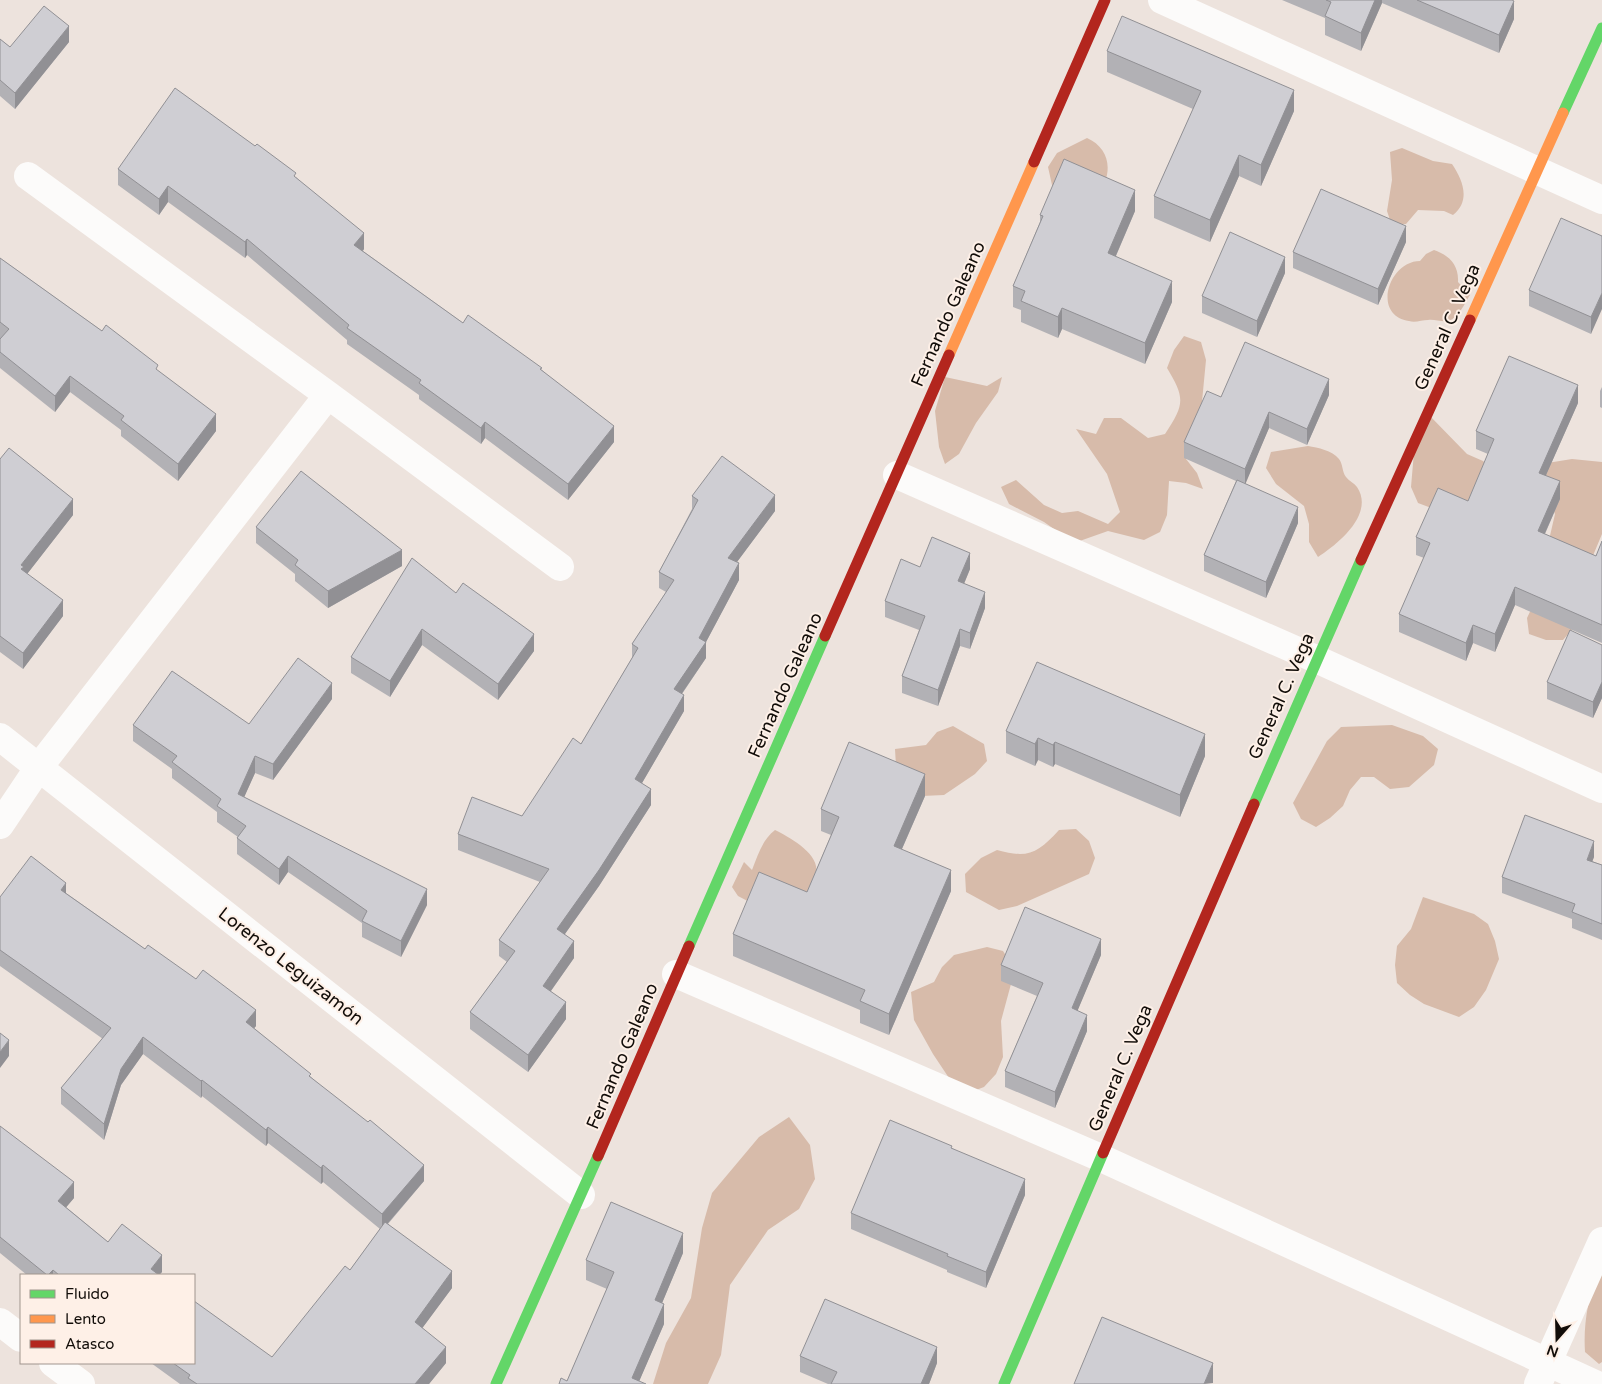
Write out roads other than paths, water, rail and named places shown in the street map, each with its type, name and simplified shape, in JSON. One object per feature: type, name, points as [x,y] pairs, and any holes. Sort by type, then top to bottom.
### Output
[{"type":"street","name":"Fernando Galeano","points":[[496,1384],[581,1195],[676,974],[1106,0]]},
{"type":"street","points":[[1162,0],[1602,200]]},
{"type":"street","name":"General C. Vega","points":[[1004,1384],[1316,659],[1602,28]]},
{"type":"street","points":[[28,176],[560,567]]},
{"type":"street","points":[[0,825],[39,767],[328,395]]},
{"type":"street","points":[[897,475],[1316,659],[1602,788]]},
{"type":"street","name":"Lorenzo Leguizamón","points":[[0,737],[581,1195]]},
{"type":"street","points":[[676,974],[1101,1158],[1543,1373],[1595,1384]]},
{"type":"street","points":[[1543,1373],[1602,1241]]},
{"type":"street","points":[[0,1322],[20,1337]]},
{"type":"street","points":[[54,1364],[81,1384]]}]
